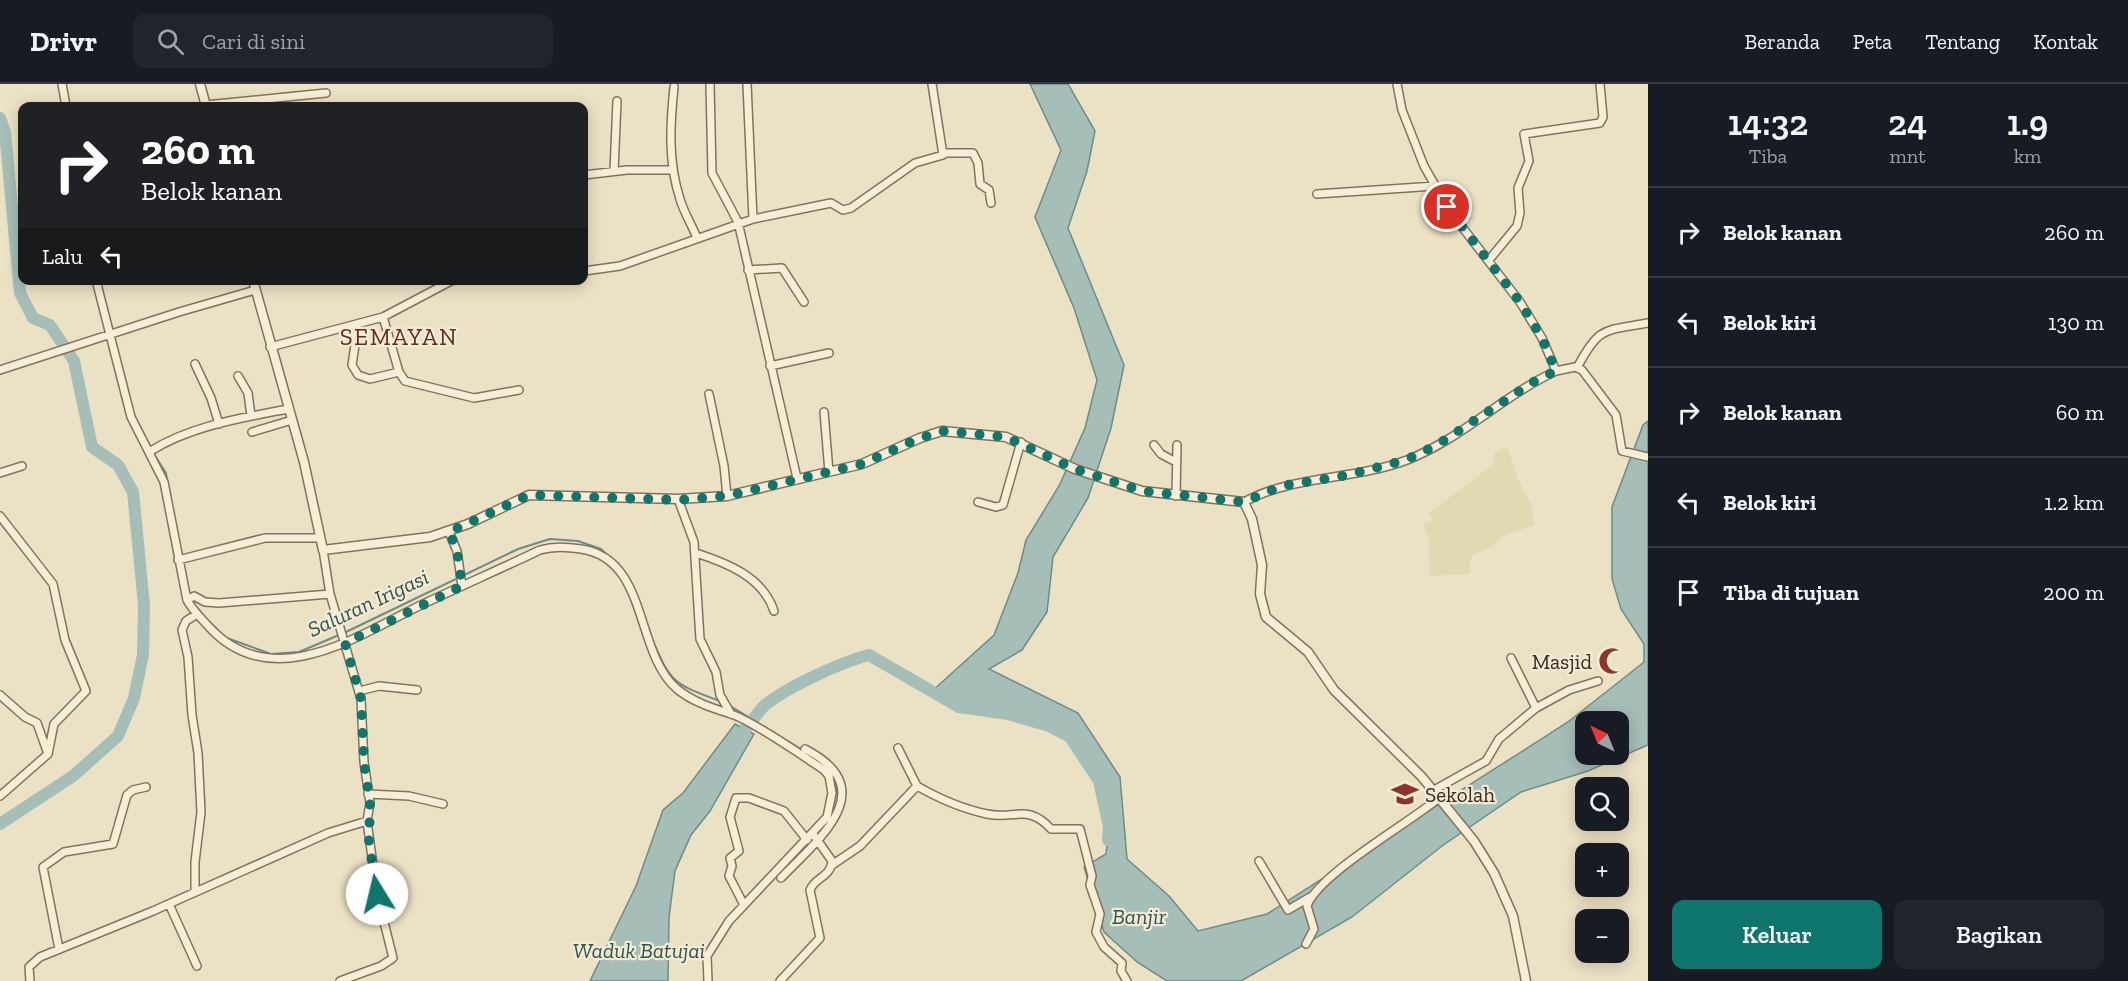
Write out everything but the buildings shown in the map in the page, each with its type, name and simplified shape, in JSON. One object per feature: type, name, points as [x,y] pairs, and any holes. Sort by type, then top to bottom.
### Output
[{"type":"street","points":[[62,84],[65,102]]},
{"type":"street","points":[[200,84],[205,102]]},
{"type":"street","points":[[710,84],[709,151],[712,173],[738,222],[747,270],[797,478]]},
{"type":"street","points":[[747,84],[753,219]]},
{"type":"street","points":[[932,84],[944,153]]},
{"type":"street","points":[[1397,84],[1398,99],[1413,143],[1435,186],[1454,217],[1489,260],[1534,324],[1556,371]]},
{"type":"street","points":[[1489,260],[1517,226],[1520,213],[1518,188],[1528,161],[1524,134],[1600,123],[1603,117],[1599,84]]},
{"type":"street","points":[[674,87],[670,145],[672,170],[681,205],[697,238]]},
{"type":"street","points":[[243,102],[326,93]]},
{"type":"street","points":[[279,102],[280,98]]},
{"type":"street","points":[[614,171],[617,101]]},
{"type":"street","points":[[588,271],[620,266],[738,222],[831,204],[843,210],[849,209],[915,163],[940,157],[944,153],[973,153],[977,159],[980,184],[989,190],[991,202]]},
{"type":"street","points":[[588,174],[614,171],[672,170]]},
{"type":"street","points":[[1317,194],[1435,186]]},
{"type":"street","points":[[747,270],[783,268],[804,302]]},
{"type":"street","points":[[98,285],[113,334],[131,417],[151,450],[164,482],[190,598],[197,614],[231,645],[268,658],[299,658],[545,549],[562,547],[598,554],[624,576],[660,664],[674,686],[704,705],[733,715],[815,759]]},
{"type":"street","points":[[254,285],[292,420],[323,550],[330,594],[359,691],[368,794],[367,821],[377,894],[393,958],[381,966],[340,981]]},
{"type":"street","points":[[270,347],[384,317],[444,285]]},
{"type":"street","points":[[0,370],[255,290]]},
{"type":"street","points":[[384,317],[399,372],[408,383],[474,398],[519,390]]},
{"type":"street","points":[[1577,368],[1587,348],[1602,333],[1619,327],[1648,323]]},
{"type":"street","points":[[350,326],[355,345],[352,365],[358,375],[370,379],[399,372]]},
{"type":"street","points":[[770,366],[829,353]]},
{"type":"street","points":[[195,364],[212,398],[219,424]]},
{"type":"street","points":[[323,550],[430,537],[449,532],[529,495],[678,500],[727,496],[862,464],[913,441],[942,431],[986,433],[1021,442],[1075,469],[1142,491],[1244,502],[1282,486],[1348,475],[1406,460],[1437,445],[1535,381],[1556,371],[1577,368],[1582,370],[1616,415],[1622,450],[1645,457]]},
{"type":"street","points":[[238,376],[248,393],[251,416]]},
{"type":"street","points":[[709,394],[724,466],[727,496]]},
{"type":"street","points":[[151,450],[180,436],[219,424],[288,409]]},
{"type":"street","points":[[824,412],[829,472]]},
{"type":"street","points":[[252,432],[292,420]]},
{"type":"street","points":[[978,502],[996,507],[1003,505],[1021,442]]},
{"type":"street","points":[[1154,445],[1161,454],[1176,462]]},
{"type":"street","points":[[1176,496],[1177,445]]},
{"type":"street","points":[[0,472],[22,466]]},
{"type":"street","points":[[678,500],[691,530],[696,553],[699,631],[718,678],[725,703],[733,715]]},
{"type":"street","points":[[1244,502],[1252,519],[1262,565],[1260,594],[1266,617],[1308,652],[1334,690],[1434,790],[1456,816],[1484,856],[1505,897],[1520,944],[1526,981]]},
{"type":"street","points":[[0,516],[53,584],[65,640],[86,689],[54,724],[48,754],[0,796]]},
{"type":"street","points":[[449,532],[457,550],[462,586]]},
{"type":"street","points":[[181,559],[265,538],[320,538]]},
{"type":"street","points":[[696,553],[729,566],[753,580],[763,589],[774,611]]},
{"type":"street","points":[[190,598],[219,603],[330,594]]},
{"type":"street","points":[[195,892],[201,812],[198,753],[192,715],[188,657],[182,630],[186,621],[197,614]]},
{"type":"street","points":[[1511,658],[1536,708]]},
{"type":"street","points":[[1434,790],[1486,761],[1499,739],[1536,708],[1569,690],[1598,681]]},
{"type":"street","points":[[359,691],[380,686],[417,690]]},
{"type":"street","points":[[0,695],[25,717],[37,723],[48,754]]},
{"type":"street","points":[[898,748],[917,786],[936,797],[987,814],[1028,813],[1042,819],[1051,829],[1080,829],[1092,876],[1090,885],[1100,914],[1096,932],[1104,946],[1122,963],[1121,971],[1127,981]]},
{"type":"street","points":[[781,878],[815,837],[827,817],[832,793],[829,776],[805,749]]},
{"type":"street","points":[[780,981],[819,939],[820,932],[810,890],[813,883],[828,873],[832,865],[860,846],[917,786]]},
{"type":"street","points":[[59,949],[43,867],[64,852],[114,843],[127,795],[133,790],[146,787]]},
{"type":"street","points":[[368,794],[409,796],[443,804]]},
{"type":"street","points":[[744,905],[729,876],[732,866],[730,858],[739,852],[730,817],[736,798],[749,798],[784,811],[807,840]]},
{"type":"street","points":[[1259,861],[1288,910],[1314,894],[1338,872],[1441,798]]},
{"type":"street","points":[[30,981],[28,970],[32,963],[59,949],[169,904],[319,836],[367,821]]},
{"type":"street","points":[[708,981],[707,956],[729,921],[807,840],[815,837]]},
{"type":"street","points":[[815,837],[829,855],[832,865]]},
{"type":"street","points":[[1306,944],[1313,932],[1307,909],[1314,894]]},
{"type":"street","points":[[169,904],[198,966]]},
{"type":"shaded area","points":[[1504,447],[1508,449],[1518,480],[1532,506],[1534,525],[1503,536],[1493,546],[1472,556],[1469,574],[1430,576],[1429,539],[1424,525],[1432,520],[1429,513],[1487,469],[1495,461],[1494,454]]},
{"type":"water","name":"Banjir","points":[[1030,84],[1068,84],[1095,131],[1087,171],[1068,228],[1124,365],[1111,428],[1088,498],[1053,557],[1047,612],[1022,650],[989,669],[1078,713],[1120,777],[1127,859],[1169,896],[1198,931],[1267,914],[1575,716],[1575,765],[1602,765],[1521,792],[1442,846],[1352,917],[1241,981],[1167,981],[1137,962],[1104,932],[1084,867],[1106,854],[1109,827],[1099,781],[1070,737],[1049,726],[1008,714],[959,707],[931,692],[994,635],[1018,573],[1026,540],[1059,486],[1085,428],[1097,380],[1074,308],[1035,217],[1061,150]]},
{"type":"water","name":"Banjir","points":[[1648,421],[1648,745],[1629,753],[1629,711],[1582,711],[1644,662],[1644,644],[1621,609],[1612,579],[1612,507],[1643,425]]},
{"type":"water","name":"Waduk Batujai","points":[[735,724],[754,734],[710,811],[691,835],[675,871],[669,917],[668,981],[590,981],[636,886],[663,810],[683,793]]},
{"type":"waterway","points":[[0,118],[5,132],[18,272]]},
{"type":"waterway","points":[[0,824],[73,776],[118,736],[134,698],[143,655],[144,605],[133,492],[118,465],[92,447],[74,361],[50,325],[33,318],[20,293],[19,285]]},
{"type":"waterway","name":"Saluran Irigasi","points":[[153,453],[166,473],[168,485]]},
{"type":"waterway","name":"Saluran Irigasi","points":[[227,638],[271,654],[299,652],[346,632],[518,549],[550,539],[578,541],[601,549],[623,571]]},
{"type":"waterway","name":"Saluran Irigasi","points":[[207,620],[218,630]]},
{"type":"waterway","name":"Saluran Irigasi","points":[[651,637],[664,665],[676,681],[722,702]]},
{"type":"waterway","points":[[745,729],[763,707],[785,692],[829,670],[869,655],[959,707],[1008,714],[1049,726],[1070,737],[1099,781],[1109,827],[1108,840]]},
{"type":"waterway","name":"Saluran Irigasi","points":[[727,704],[804,751]]},
{"type":"place","name":"Masjid","points":[[1612,661]]},
{"type":"place","name":"Sekolah","points":[[1405,794]]},
{"type":"district","name":"SEMAYAN","points":[[399,336]]},
{"type":"route","points":[[377,894],[367,821],[370,803],[361,731],[361,699],[352,675],[345,643],[462,586],[457,550],[449,532],[529,495],[678,500],[727,496],[862,464],[880,458],[934,432],[942,431],[986,433],[1006,437],[1075,469],[1142,491],[1171,496],[1244,502],[1282,486],[1348,475],[1400,462],[1437,445],[1527,385],[1556,371],[1542,338],[1520,302],[1447,207]]}]
